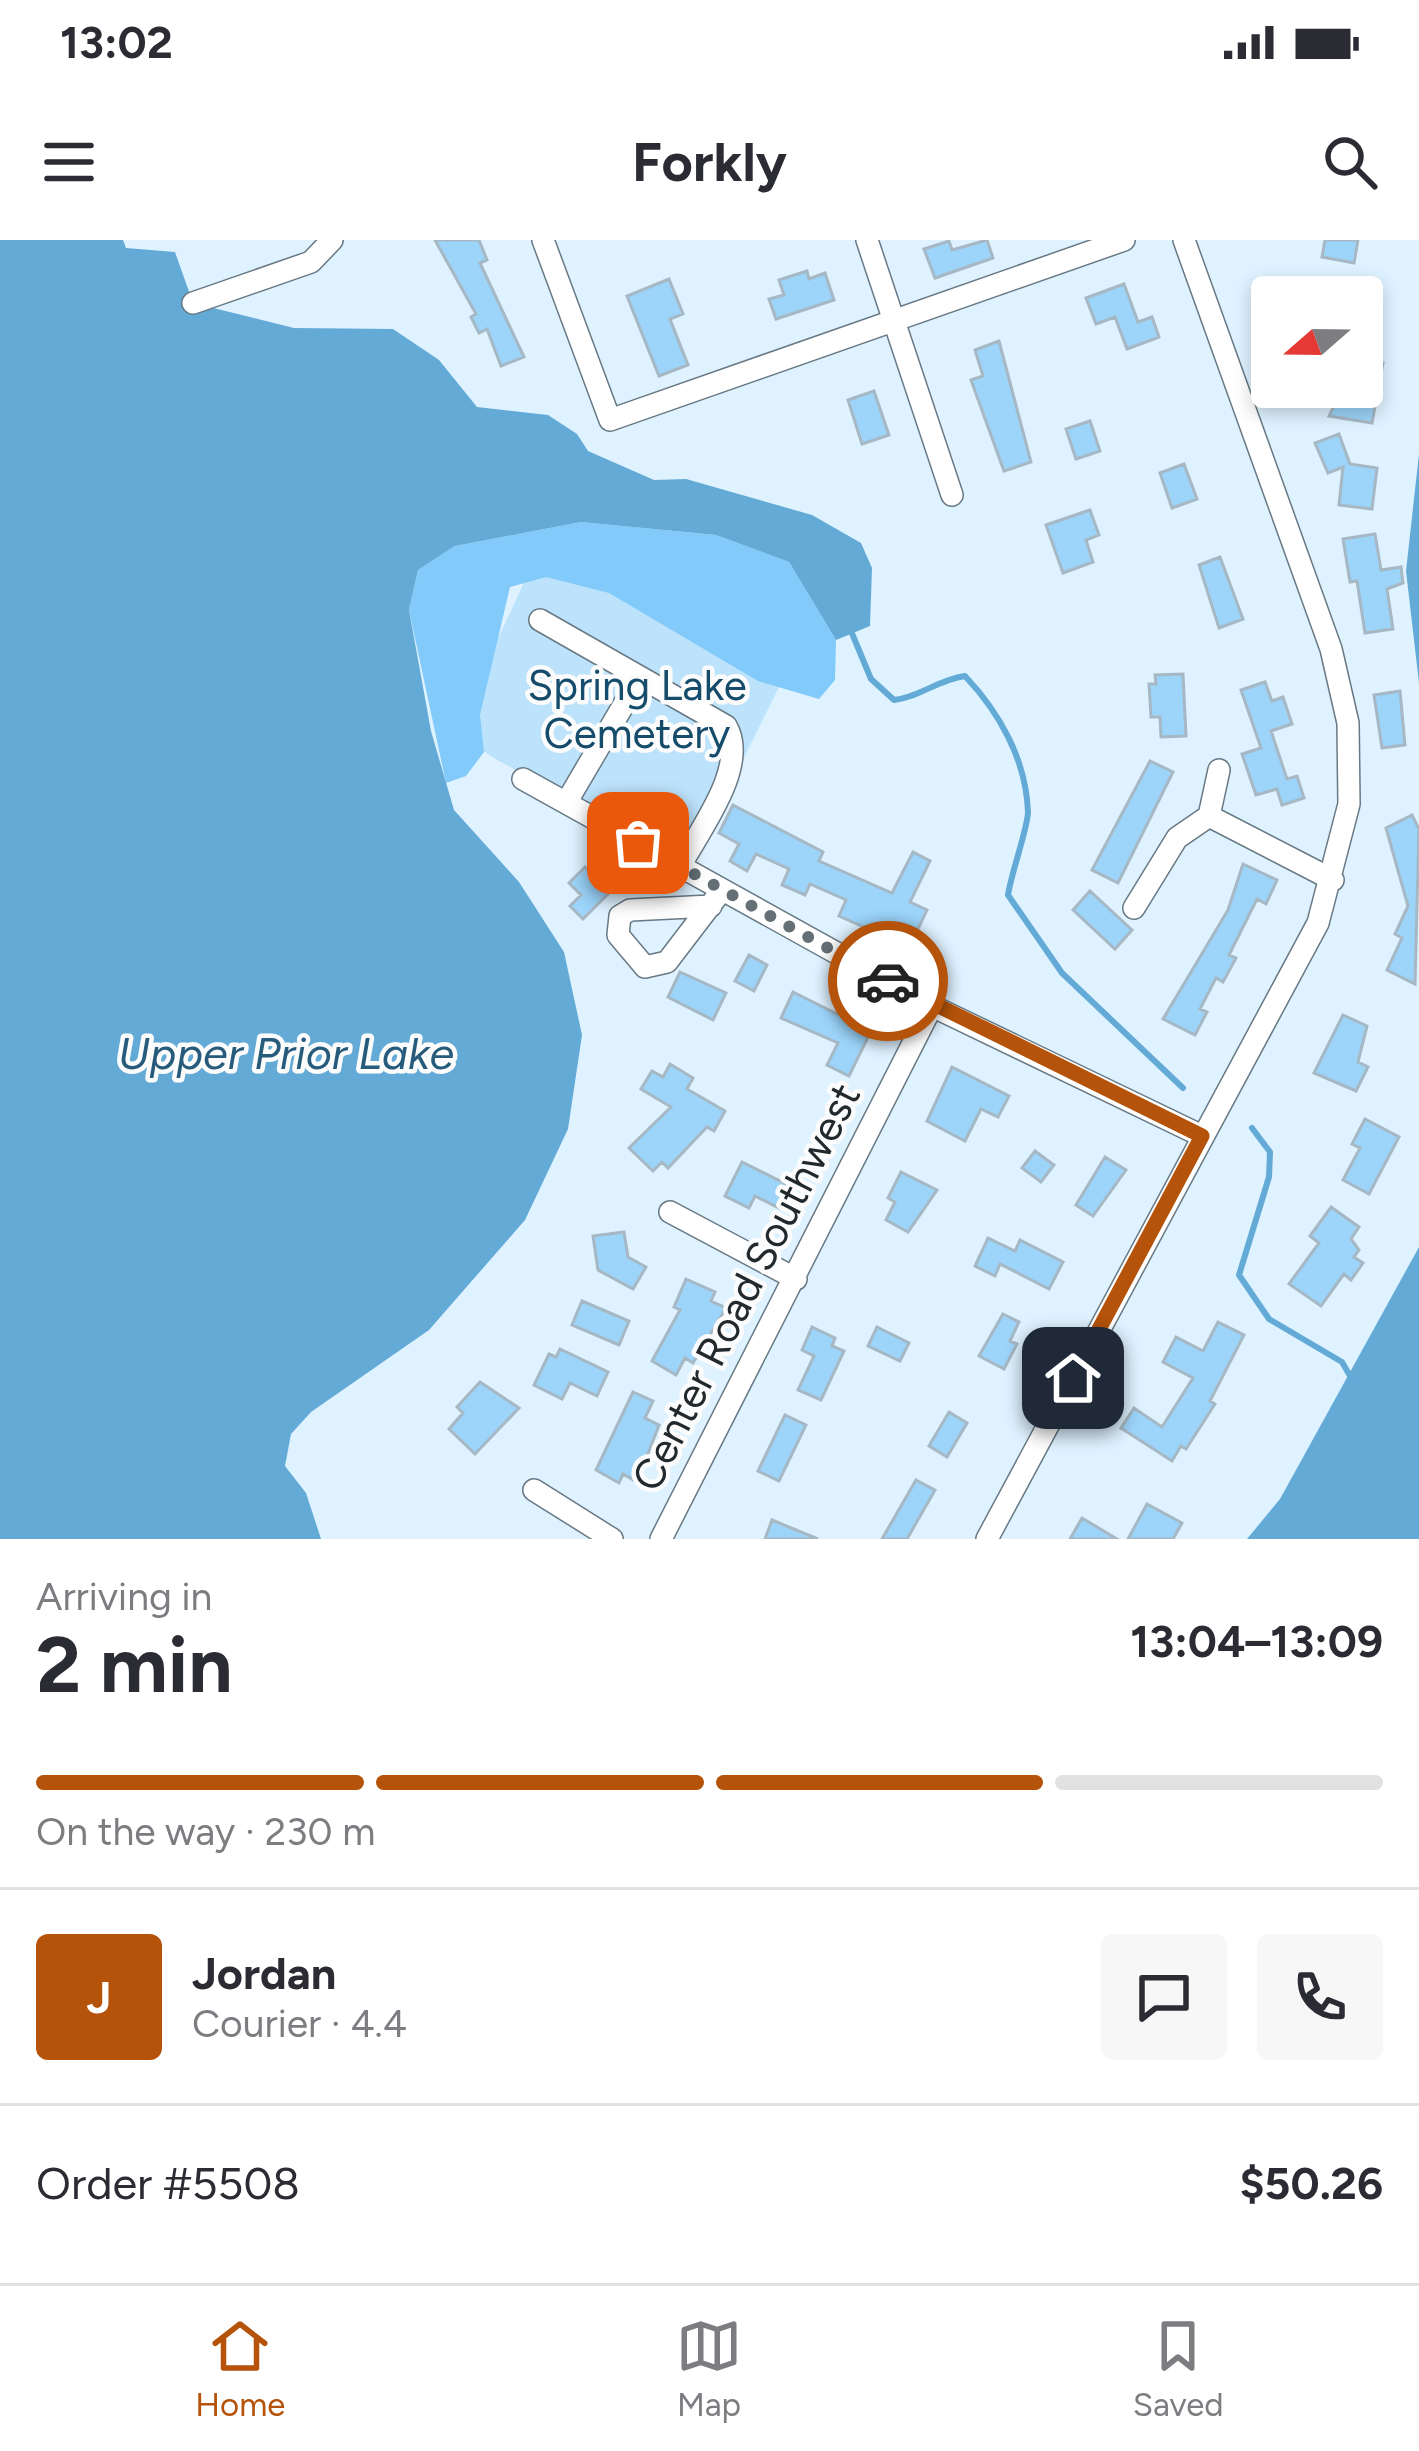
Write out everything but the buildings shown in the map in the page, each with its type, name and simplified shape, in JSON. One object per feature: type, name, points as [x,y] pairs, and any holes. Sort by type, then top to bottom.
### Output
[{"type":"street","points":[[193,303],[310,262],[332,240]]},
{"type":"street","points":[[543,240],[610,420],[1124,240]]},
{"type":"street","points":[[867,240],[952,495]]},
{"type":"street","points":[[987,1539],[1318,923],[1333,880],[1349,804],[1348,723],[1331,649],[1184,240]]},
{"type":"street","points":[[540,620],[726,726],[733,737],[732,763],[675,865]]},
{"type":"street","points":[[566,803],[640,677]]},
{"type":"street","points":[[1134,908],[1178,838],[1210,815],[1219,770]]},
{"type":"street","points":[[524,779],[675,865],[716,898],[1202,1136]]},
{"type":"street","points":[[1210,815],[1333,880]]},
{"type":"street","name":"Center Road Southwest","points":[[661,1539],[932,1006]]},
{"type":"street","points":[[670,1212],[796,1279]]},
{"type":"street","points":[[534,1490],[612,1539]]},
{"type":"green space","name":"Spring Lake Cemetery","points":[[545,537],[791,663],[692,862],[497,760],[455,732]]},
{"type":"shaded area","points":[[581,522],[716,535],[789,562],[836,640],[835,680],[819,699],[758,681],[609,593],[546,577],[510,587],[480,715],[484,752],[466,776],[446,783],[409,610],[418,570],[455,546]]},
{"type":"water","name":"Upper Prior Lake","points":[[0,240],[123,240],[126,248],[175,252],[193,303],[294,328],[393,329],[439,360],[477,407],[548,415],[577,434],[588,451],[654,480],[686,479],[812,515],[861,543],[872,568],[870,626],[836,640],[789,562],[716,535],[581,522],[455,546],[418,570],[409,610],[431,731],[454,810],[519,882],[564,952],[582,1035],[568,1129],[525,1220],[429,1330],[311,1412],[291,1434],[285,1466],[306,1493],[321,1539],[0,1539]]},
{"type":"water","points":[[1419,454],[1419,683],[1406,571]]},
{"type":"water","points":[[1419,1247],[1419,1539],[1247,1539],[1280,1499]]},
{"type":"waterway","points":[[851,631],[871,679],[894,700],[965,676],[989,705],[1016,755],[1026,792],[1027,819],[1008,895],[1062,973],[1183,1088]]},
{"type":"waterway","points":[[1252,1128],[1270,1152],[1269,1177],[1239,1275],[1269,1319],[1342,1362],[1353,1381]]},
{"type":"way so far","points":[[638,843],[888,981]]},
{"type":"route","points":[[888,981],[1202,1136],[1073,1378]]}]
